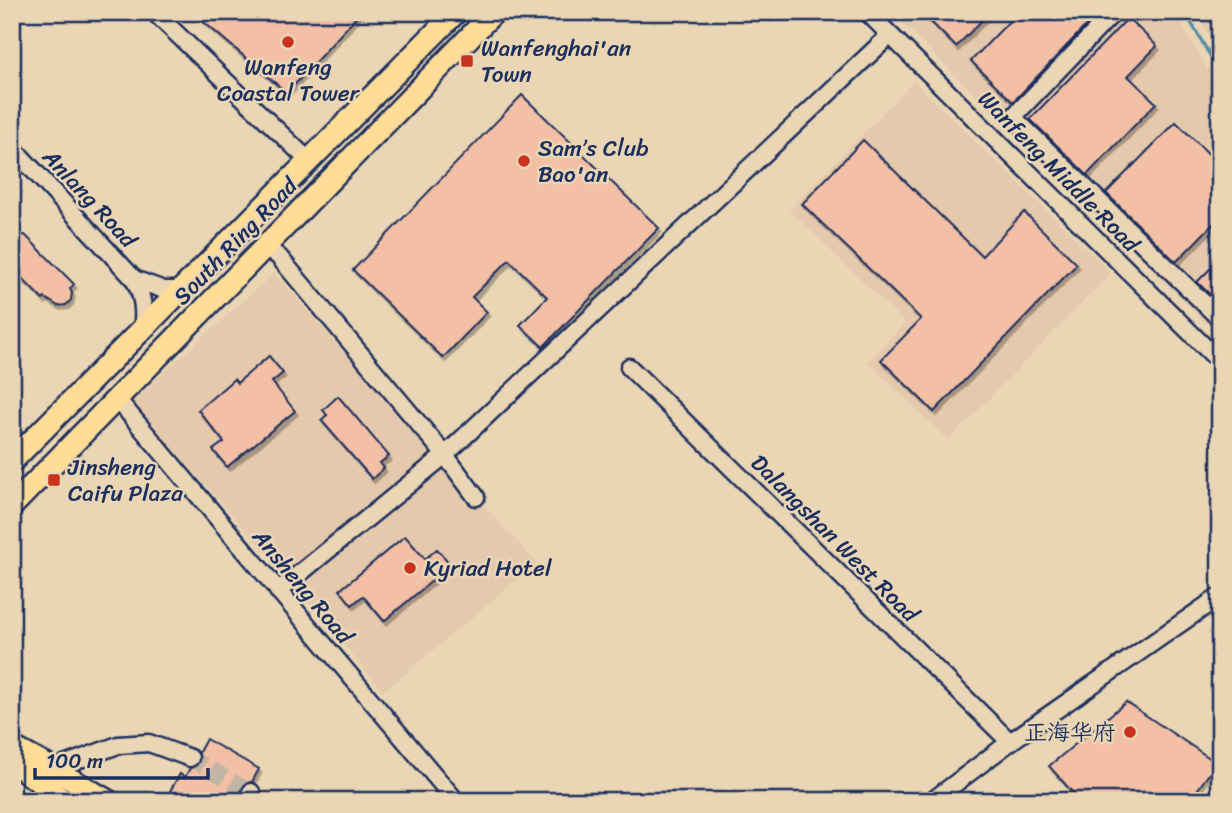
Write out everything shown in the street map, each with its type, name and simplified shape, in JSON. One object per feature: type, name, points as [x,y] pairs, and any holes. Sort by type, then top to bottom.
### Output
[{"type":"main road","name":"South Ring Road","points":[[12,461],[456,12]]},
{"type":"main road","name":"South Ring Road","points":[[12,506],[494,12]]},
{"type":"main road","points":[[12,747],[108,801]]},
{"type":"main road","points":[[12,761],[65,801]]},
{"type":"street","points":[[154,12],[309,161]]},
{"type":"street","name":"Wanfeng Middle Road","points":[[867,12],[1220,361]]},
{"type":"street","points":[[1114,12],[1013,117],[1220,319]]},
{"type":"street","points":[[278,591],[445,455],[890,35]]},
{"type":"street","name":"Anlang Road","points":[[12,147],[134,279],[144,310],[142,330]]},
{"type":"street","points":[[266,247],[279,257],[445,455],[476,497]]},
{"type":"street","name":"Anlang Road","points":[[134,279],[164,290],[182,289]]},
{"type":"street","name":"Dalangshan West Road","points":[[629,367],[1010,742]]},
{"type":"street","name":"Ansheng Road","points":[[117,399],[456,801]]},
{"type":"street","points":[[932,801],[1010,742],[1220,596]]},
{"type":"street","points":[[54,769],[117,745],[149,743],[190,758]]},
{"type":"shaded area","points":[[891,12],[1174,12],[1220,90],[1220,337]]},
{"type":"shaded area","points":[[1195,12],[1220,12],[1220,55]]},
{"type":"shaded area","points":[[914,81],[1111,273],[948,441],[868,362],[905,323],[789,210]]},
{"type":"shaded area","points":[[274,273],[537,563],[383,692],[283,572],[131,402]]},
{"type":"building","points":[[192,12],[361,12],[287,93]]},
{"type":"building","points":[[921,12],[990,12],[956,47]]},
{"type":"building","points":[[1018,12],[1099,12],[1013,102],[971,61]]},
{"type":"building","points":[[1128,18],[1157,46],[1128,76],[1156,103],[1087,175],[1030,119]]},
{"type":"building","name":"Sam’s Club Bao'an","points":[[522,95],[659,228],[543,347],[520,325],[547,297],[509,260],[472,297],[487,312],[443,358],[353,270]]},
{"type":"building","points":[[1176,122],[1220,165],[1220,217],[1176,262],[1106,193]]},
{"type":"building","points":[[863,140],[982,256],[1024,212],[1077,264],[934,412],[881,360],[921,319],[802,204]]},
{"type":"building","points":[[25,235],[74,284],[70,289],[71,300],[66,305],[58,306],[45,298],[43,300],[12,268],[12,241]]},
{"type":"building","points":[[1220,259],[1220,304],[1197,282]]},
{"type":"building","points":[[269,356],[283,373],[272,382],[295,411],[227,467],[213,450],[224,442],[198,410],[234,379],[237,383]]},
{"type":"building","points":[[338,396],[389,456],[380,463],[384,468],[372,479],[321,420],[327,415],[323,410]]},
{"type":"building","points":[[405,536],[425,559],[437,549],[451,565],[384,621],[363,596],[352,605],[340,590]]},
{"type":"building","name":"正海华府","points":[[1126,702],[1217,763],[1189,801],[1080,801],[1049,766]]},
{"type":"building","points":[[206,739],[259,769],[252,782],[245,783],[242,787],[241,801],[187,801],[170,791],[180,774],[185,777],[190,768],[197,766],[200,761],[199,752]]},
{"type":"waterway","points":[[1185,12],[1220,73]]},
{"type":"tunnel","points":[[190,758],[251,792]]},
{"type":"railway","points":[[12,790],[28,801]]},
{"type":"place","name":"Wanfeng Coastal Tower","points":[[288,42]]},
{"type":"place","name":"Wanfenghai'an Town","points":[[467,61]]},
{"type":"place","name":"Sam’s Club Bao'an","points":[[524,161]]},
{"type":"place","name":"Jinsheng Caifu Plaza","points":[[54,480]]},
{"type":"place","name":"Kyriad Hotel","points":[[410,568]]},
{"type":"place","name":"正海华府","points":[[1130,732]]}]
